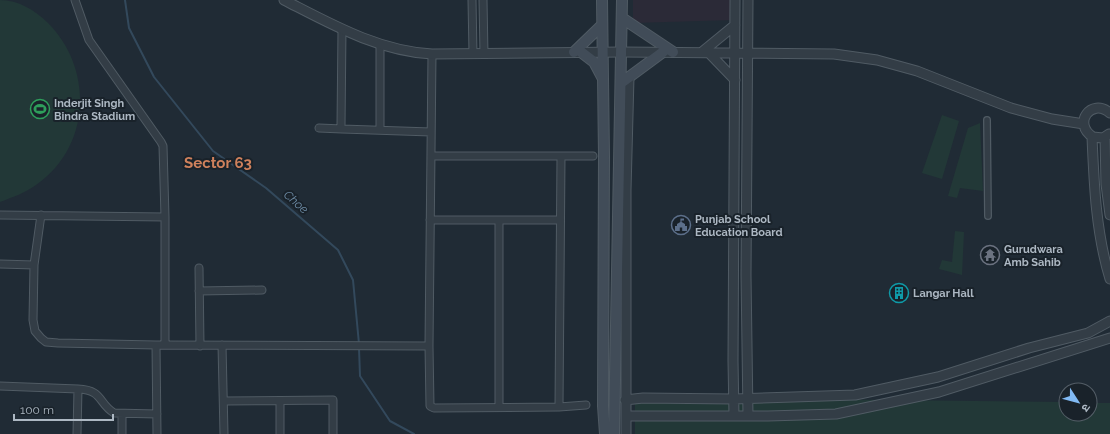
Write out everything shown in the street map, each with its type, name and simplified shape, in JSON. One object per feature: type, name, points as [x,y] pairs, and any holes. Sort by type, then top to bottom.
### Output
[{"type":"main road","points":[[602,0],[604,172],[603,406],[605,434]]},
{"type":"main road","points":[[614,434],[625,80],[622,52],[622,0]]},
{"type":"main road","points":[[622,18],[668,52],[625,80]]},
{"type":"main road","points":[[602,25],[578,52],[594,62],[603,78]]},
{"type":"street","points":[[75,0],[88,40],[161,142],[164,151],[165,345]]},
{"type":"street","points":[[284,0],[342,29],[380,44],[408,52],[432,54],[578,52],[748,52],[834,54],[877,60],[917,71],[1011,108],[1052,119],[1084,124]]},
{"type":"street","points":[[472,0],[473,54]]},
{"type":"street","points":[[483,0],[484,54]]},
{"type":"street","points":[[734,416],[735,0]]},
{"type":"street","points":[[748,0],[746,275],[746,362],[748,416]]},
{"type":"street","points":[[705,52],[735,25]]},
{"type":"street","points":[[342,29],[342,129]]},
{"type":"street","points":[[380,44],[380,129]]},
{"type":"street","points":[[705,52],[735,80]]},
{"type":"street","points":[[432,54],[429,404],[432,408],[559,407],[586,405]]},
{"type":"street","points":[[625,80],[626,434]]},
{"type":"street","points":[[1110,113],[1102,108],[1093,109],[1086,115],[1084,124],[1085,130],[1092,137],[1098,138],[1108,135],[1106,184],[1110,215]]},
{"type":"street","points":[[987,120],[988,216]]},
{"type":"street","points":[[319,128],[431,132]]},
{"type":"street","points":[[1092,137],[1093,179],[1098,225],[1110,279]]},
{"type":"street","points":[[431,156],[593,156]]},
{"type":"street","points":[[559,407],[561,156]]},
{"type":"street","points":[[735,186],[747,187]]},
{"type":"street","points":[[0,215],[165,217]]},
{"type":"street","points":[[41,216],[34,265],[33,320],[35,331],[46,342],[200,346],[429,346]]},
{"type":"street","points":[[430,220],[560,220]]},
{"type":"street","points":[[499,220],[499,407]]},
{"type":"street","points":[[0,264],[34,265]]},
{"type":"street","points":[[199,268],[200,346]]},
{"type":"street","points":[[734,276],[746,275]]},
{"type":"street","points":[[199,291],[262,290]]},
{"type":"street","points":[[625,400],[643,398],[748,399],[847,396],[938,378],[1029,348],[1088,333],[1110,321]]},
{"type":"street","points":[[626,416],[836,414],[939,392],[1110,338]]},
{"type":"street","points":[[156,345],[157,434]]},
{"type":"street","points":[[222,345],[224,434]]},
{"type":"street","points":[[733,361],[746,362]]},
{"type":"street","points":[[0,386],[87,389],[98,395],[109,410],[114,414],[157,414]]},
{"type":"street","points":[[77,434],[78,389]]},
{"type":"street","points":[[224,401],[333,400],[333,434]]},
{"type":"street","points":[[280,401],[280,434]]},
{"type":"street","points":[[122,414],[122,434]]},
{"type":"shaded area","points":[[633,0],[734,0],[734,20],[633,23]]},
{"type":"green space","name":"Inderjit Singh Bindra Stadium","points":[[0,0],[7,0],[20,4],[38,14],[48,23],[63,42],[73,62],[79,84],[80,107],[76,129],[68,150],[54,169],[32,188],[19,195],[0,202]]},
{"type":"green space","points":[[942,115],[959,121],[942,179],[922,173]]},
{"type":"green space","points":[[980,123],[983,191],[960,188],[957,198],[948,196],[968,128]]},
{"type":"green space","points":[[955,231],[964,232],[962,275],[939,269],[942,260],[952,262]]},
{"type":"green space","points":[[635,397],[1058,402],[1058,422],[1098,422],[1098,403],[1110,403],[1110,434],[635,434]]},
{"type":"waterway","name":"Choe","points":[[125,0],[129,28],[154,77],[213,151],[266,188],[338,250],[353,280],[359,344]]},
{"type":"waterway","name":"Choe","points":[[359,348],[360,376],[390,421],[414,434]]},
{"type":"place","name":"Inderjit Singh Bindra Stadium","points":[[40,109]]},
{"type":"place","name":"Punjab School Education Board","points":[[681,225]]},
{"type":"place","name":"Gurudwara Amb Sahib","points":[[990,255]]},
{"type":"place","name":"Langar Hall","points":[[899,293]]},
{"type":"district","name":"Sector 63","points":[[218,163]]}]
